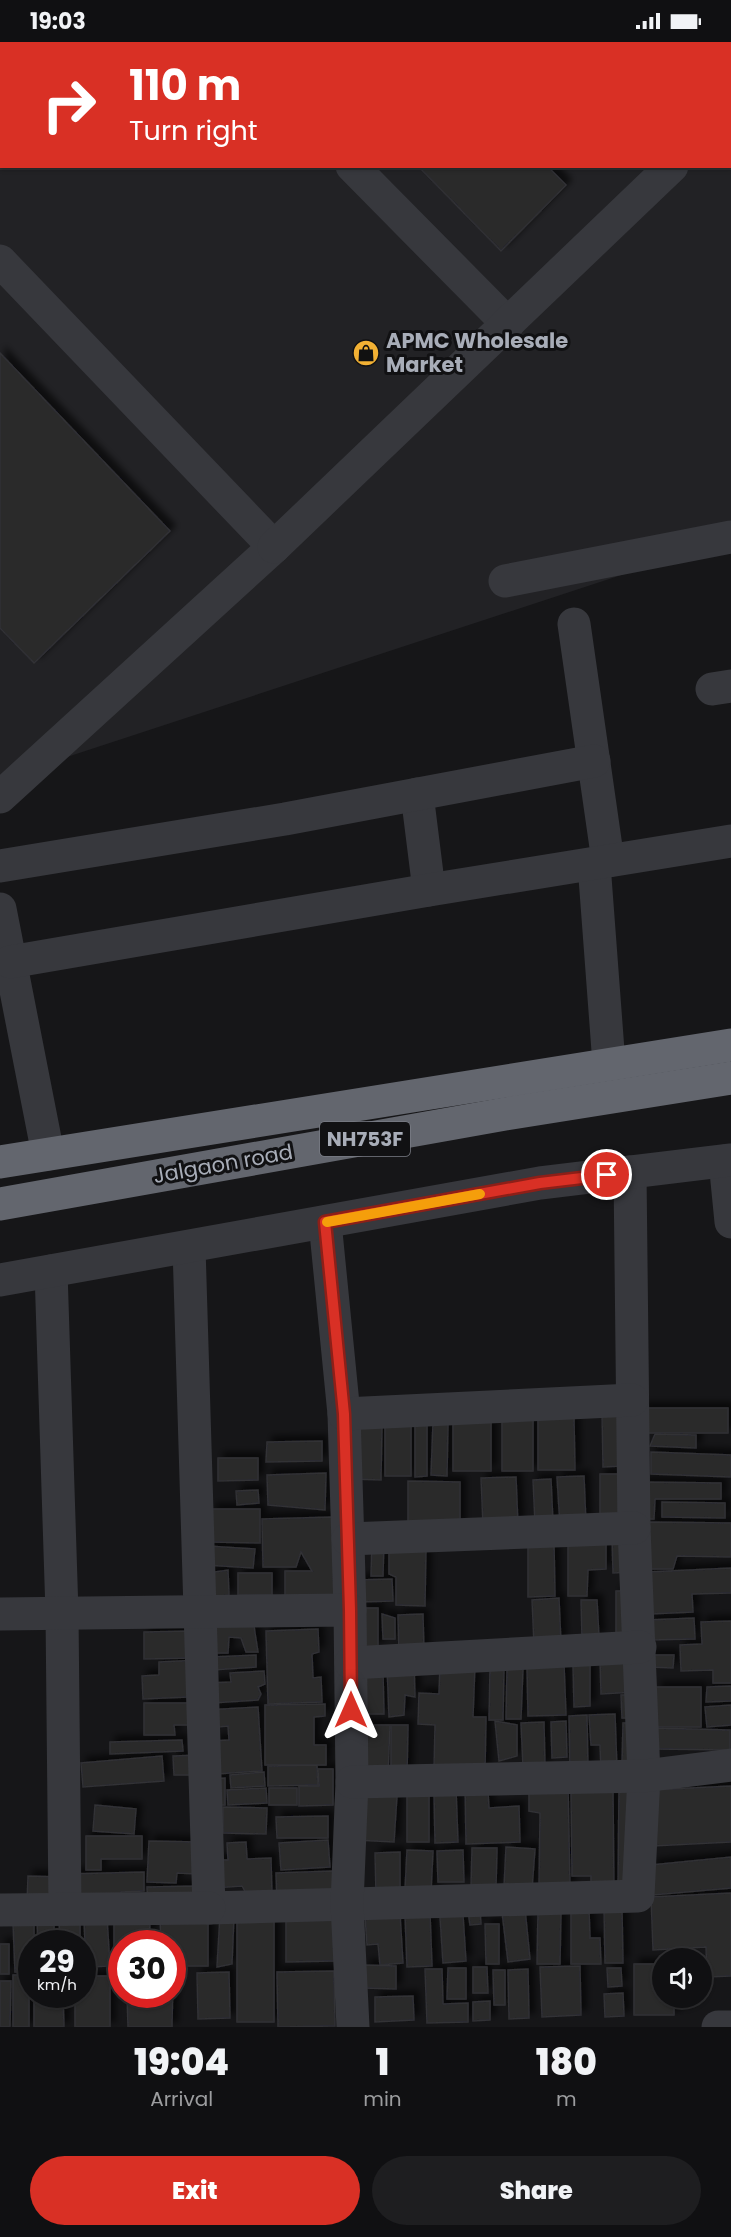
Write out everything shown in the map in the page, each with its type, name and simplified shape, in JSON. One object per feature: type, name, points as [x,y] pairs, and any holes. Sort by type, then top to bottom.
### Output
[{"type":"highway","name":"Jalgaon road","points":[[0,1162],[731,1045]]},
{"type":"highway","name":"Jalgaon road","points":[[0,1204],[505,1114],[731,1078]]},
{"type":"street","points":[[354,168],[508,324]]},
{"type":"street","points":[[0,796],[274,547],[670,168]]},
{"type":"street","points":[[0,261],[274,547]]},
{"type":"street","points":[[505,581],[731,537]]},
{"type":"street","points":[[574,624],[594,761],[601,862],[609,1064]]},
{"type":"street","points":[[0,866],[285,819],[594,761]]},
{"type":"street","points":[[417,794],[429,890]]},
{"type":"street","points":[[10,962],[731,841]]},
{"type":"street","points":[[0,909],[48,1154]]},
{"type":"street","points":[[0,1280],[540,1183],[728,1161],[731,1222]]},
{"type":"street","points":[[0,1910],[209,1908],[639,1896],[645,1776],[634,1528],[630,1173]]},
{"type":"street","points":[[325,1222],[344,1414],[351,1663],[352,1782],[347,1904],[352,2027]]},
{"type":"street","points":[[189,1247],[209,1908]]},
{"type":"street","points":[[51,1271],[62,1613],[65,1909]]},
{"type":"street","points":[[344,1414],[632,1400]]},
{"type":"street","points":[[348,1539],[634,1528]]},
{"type":"street","points":[[0,1614],[350,1610]]},
{"type":"street","points":[[351,1663],[640,1647]]},
{"type":"street","points":[[352,1782],[645,1776],[731,1765]]},
{"type":"street","points":[[718,2027],[731,2026]]},
{"type":"shaded area","name":"APMC Wholesale Market","points":[[0,168],[731,168],[731,539],[0,779]]},
{"type":"building","points":[[420,168],[549,168],[566,185],[501,251]]},
{"type":"building","points":[[0,353],[170,531],[34,663],[0,628]]},
{"type":"building","points":[[640,1408],[728,1408],[728,1433],[640,1433]]},
{"type":"building","points":[[627,1412],[621,1466],[603,1467],[602,1413]]},
{"type":"building","points":[[502,1416],[533,1416],[533,1471],[502,1471]]},
{"type":"building","points":[[453,1418],[491,1418],[491,1471],[453,1471]]},
{"type":"building","points":[[574,1418],[575,1470],[538,1470],[538,1419]]},
{"type":"building","points":[[385,1422],[411,1422],[411,1476],[385,1476]]},
{"type":"building","points":[[433,1423],[448,1423],[447,1476],[431,1475]]},
{"type":"building","points":[[353,1425],[382,1425],[381,1480],[351,1479]]},
{"type":"building","points":[[415,1425],[427,1425],[427,1476],[415,1477]]},
{"type":"building","points":[[655,1434],[696,1435],[696,1448],[650,1446]]},
{"type":"building","points":[[322,1441],[322,1461],[266,1462],[267,1442]]},
{"type":"building","points":[[651,1452],[731,1455],[731,1477],[651,1474]]},
{"type":"building","points":[[218,1458],[258,1458],[258,1480],[218,1481]]},
{"type":"building","points":[[326,1473],[325,1510],[268,1505],[267,1475]]},
{"type":"building","points":[[600,1474],[626,1474],[627,1522],[600,1522]]},
{"type":"building","points":[[584,1476],[586,1524],[560,1525],[557,1477]]},
{"type":"building","points":[[516,1477],[518,1525],[483,1526],[481,1478]]},
{"type":"building","points":[[551,1479],[553,1523],[535,1524],[533,1480]]},
{"type":"building","points":[[408,1481],[460,1482],[460,1528],[408,1528]]},
{"type":"building","points":[[642,1482],[721,1483],[721,1499],[655,1499],[654,1519],[642,1519]]},
{"type":"building","points":[[258,1490],[259,1503],[237,1505],[236,1491]]},
{"type":"building","points":[[662,1502],[725,1503],[725,1518],[662,1517]]},
{"type":"building","points":[[211,1509],[260,1509],[260,1543],[210,1542]]},
{"type":"building","points":[[333,1517],[334,1602],[285,1603],[285,1571],[312,1571],[301,1552],[296,1567],[263,1567],[262,1519]]},
{"type":"building","points":[[649,1522],[731,1523],[731,1557],[677,1556],[673,1569],[648,1569]]},
{"type":"building","points":[[606,1536],[606,1569],[588,1570],[587,1596],[568,1596],[568,1540]]},
{"type":"building","points":[[612,1536],[631,1536],[631,1572],[613,1573]]},
{"type":"building","points":[[372,1540],[384,1540],[383,1576],[371,1576]]},
{"type":"building","points":[[528,1542],[554,1542],[555,1596],[528,1597]]},
{"type":"building","points":[[389,1544],[426,1545],[425,1606],[396,1605],[396,1577],[389,1574]]},
{"type":"building","points":[[207,1546],[255,1549],[253,1568],[206,1565]]},
{"type":"building","points":[[731,1568],[731,1593],[692,1594],[693,1612],[650,1614],[648,1572]]},
{"type":"building","points":[[228,1570],[229,1595],[207,1599],[208,1573]]},
{"type":"building","points":[[238,1573],[272,1573],[272,1595],[238,1595]]},
{"type":"building","points":[[392,1579],[393,1601],[358,1602],[357,1580]]},
{"type":"building","points":[[616,1591],[635,1591],[635,1641],[616,1641]]},
{"type":"building","points":[[559,1598],[561,1643],[534,1645],[532,1600]]},
{"type":"building","points":[[581,1600],[597,1600],[599,1637],[582,1639]]},
{"type":"building","points":[[361,1608],[378,1608],[378,1647],[360,1647]]},
{"type":"building","points":[[382,1614],[395,1618],[395,1639],[383,1639]]},
{"type":"building","points":[[423,1614],[424,1652],[399,1653],[398,1615]]},
{"type":"building","points":[[694,1618],[695,1639],[649,1640],[648,1620]]},
{"type":"building","points":[[207,1619],[253,1620],[258,1652],[246,1652],[241,1638],[229,1637],[228,1653],[206,1653]]},
{"type":"building","points":[[731,1621],[731,1683],[713,1683],[713,1670],[681,1671],[680,1645],[702,1644],[701,1622]]},
{"type":"building","points":[[318,1629],[319,1652],[312,1654],[313,1678],[321,1677],[322,1702],[268,1704],[266,1631]]},
{"type":"building","points":[[194,1631],[194,1658],[144,1659],[144,1632]]},
{"type":"building","points":[[256,1655],[256,1667],[213,1670],[213,1657]]},
{"type":"building","points":[[646,1655],[674,1655],[673,1668],[649,1667]]},
{"type":"building","points":[[633,1657],[635,1692],[601,1694],[600,1659]]},
{"type":"building","points":[[199,1660],[188,1697],[143,1699],[142,1676],[159,1675],[159,1662]]},
{"type":"building","points":[[414,1662],[415,1697],[405,1695],[404,1715],[389,1717],[387,1665]]},
{"type":"building","points":[[440,1662],[475,1664],[473,1717],[486,1717],[485,1770],[434,1769],[435,1725],[418,1724],[419,1693],[439,1694]]},
{"type":"building","points":[[564,1664],[566,1715],[528,1716],[527,1665]]},
{"type":"building","points":[[573,1664],[590,1664],[590,1706],[574,1707]]},
{"type":"building","points":[[490,1666],[504,1666],[503,1720],[489,1720]]},
{"type":"building","points":[[507,1668],[523,1668],[521,1719],[506,1719]]},
{"type":"building","points":[[264,1671],[265,1684],[258,1687],[261,1694],[258,1700],[212,1703],[210,1683],[231,1682],[230,1673]]},
{"type":"building","points":[[383,1672],[384,1714],[364,1714],[363,1673]]},
{"type":"building","points":[[731,1686],[731,1701],[706,1702],[707,1687]]},
{"type":"building","points":[[656,1687],[701,1687],[701,1727],[656,1727]]},
{"type":"building","points":[[621,1695],[635,1695],[635,1718],[622,1718]]},
{"type":"building","points":[[144,1703],[199,1703],[198,1725],[174,1725],[175,1735],[144,1735]]},
{"type":"building","points":[[325,1704],[325,1716],[314,1717],[314,1745],[326,1745],[326,1765],[265,1765],[265,1705]]},
{"type":"building","points":[[731,1705],[731,1725],[707,1727],[705,1707]]},
{"type":"building","points":[[258,1707],[262,1771],[216,1774],[213,1741],[229,1740],[228,1726],[208,1728],[206,1710]]},
{"type":"building","points":[[615,1714],[617,1769],[601,1770],[600,1745],[591,1745],[589,1715]]},
{"type":"building","points":[[587,1715],[588,1770],[570,1770],[569,1716]]},
{"type":"building","points":[[495,1721],[517,1725],[517,1756],[499,1761]]},
{"type":"building","points":[[566,1721],[567,1757],[552,1758],[551,1722]]},
{"type":"building","points":[[544,1722],[545,1766],[523,1767],[521,1723]]},
{"type":"building","points":[[623,1723],[638,1723],[637,1766],[622,1766]]},
{"type":"building","points":[[365,1725],[390,1725],[388,1775],[364,1775]]},
{"type":"building","points":[[391,1725],[408,1725],[407,1775],[391,1775]]},
{"type":"building","points":[[653,1728],[730,1730],[730,1750],[653,1749]]},
{"type":"building","points":[[182,1740],[183,1751],[110,1754],[110,1742]]},
{"type":"building","points":[[201,1755],[201,1775],[174,1775],[173,1756]]},
{"type":"building","points":[[162,1756],[164,1781],[83,1787],[81,1763]]},
{"type":"building","points":[[317,1765],[318,1785],[268,1786],[268,1766]]},
{"type":"building","points":[[318,1769],[333,1769],[333,1805],[299,1806],[299,1786],[319,1786]]},
{"type":"building","points":[[264,1772],[265,1786],[231,1788],[230,1775]]},
{"type":"building","points":[[225,1778],[225,1805],[212,1805],[212,1779]]},
{"type":"building","points":[[465,1781],[488,1791],[489,1808],[519,1806],[520,1842],[466,1844]]},
{"type":"building","points":[[568,1784],[570,1887],[539,1888],[540,1813],[529,1811],[529,1788]]},
{"type":"building","points":[[619,1784],[636,1784],[635,1892],[618,1892]]},
{"type":"building","points":[[731,1786],[731,1842],[653,1846],[650,1790]]},
{"type":"building","points":[[266,1788],[267,1803],[228,1805],[227,1790]]},
{"type":"building","points":[[269,1788],[297,1788],[297,1805],[269,1805]]},
{"type":"building","points":[[456,1789],[458,1842],[435,1843],[434,1790]]},
{"type":"building","points":[[571,1789],[613,1789],[614,1894],[591,1895],[591,1876],[572,1876]]},
{"type":"building","points":[[407,1793],[429,1794],[429,1842],[407,1842]]},
{"type":"building","points":[[357,1794],[397,1796],[394,1842],[355,1840]]},
{"type":"building","points":[[95,1805],[136,1809],[134,1834],[93,1831]]},
{"type":"building","points":[[223,1807],[267,1808],[266,1834],[223,1833]]},
{"type":"building","points":[[328,1816],[328,1838],[277,1838],[276,1817]]},
{"type":"building","points":[[86,1836],[142,1836],[142,1859],[101,1859],[101,1870],[86,1870]]},
{"type":"building","points":[[328,1840],[330,1867],[281,1870],[279,1843]]},
{"type":"building","points":[[149,1841],[198,1842],[197,1874],[177,1873],[176,1883],[147,1882]]},
{"type":"building","points":[[246,1842],[247,1859],[271,1858],[272,1895],[247,1895],[242,1886],[215,1888],[214,1860],[228,1860],[227,1843]]},
{"type":"building","points":[[506,1847],[535,1849],[532,1889],[504,1887]]},
{"type":"building","points":[[472,1848],[497,1848],[496,1888],[471,1888]]},
{"type":"building","points":[[407,1850],[433,1851],[431,1892],[405,1890]]},
{"type":"building","points":[[463,1850],[464,1882],[438,1882],[437,1851]]},
{"type":"building","points":[[400,1852],[400,1895],[376,1895],[375,1853]]},
{"type":"building","points":[[731,1857],[731,1888],[653,1895],[651,1865]]},
{"type":"building","points":[[333,1871],[334,1899],[277,1900],[276,1873]]},
{"type":"building","points":[[144,1872],[144,1891],[121,1892],[121,1901],[70,1903],[69,1874]]},
{"type":"building","points":[[28,1876],[60,1877],[60,1903],[27,1903]]},
{"type":"building","points":[[197,1886],[197,1903],[148,1904],[147,1887]]},
{"type":"building","points":[[731,1893],[731,1976],[712,1977],[712,1948],[653,1948],[651,1897]]},
{"type":"building","points":[[604,1908],[622,1908],[623,1963],[605,1963]]},
{"type":"building","points":[[525,1909],[530,1959],[508,1962],[502,1912]]},
{"type":"building","points":[[571,1909],[589,1909],[590,1938],[600,1938],[601,1964],[571,1964]]},
{"type":"building","points":[[480,1910],[481,1924],[470,1925],[468,1911]]},
{"type":"building","points":[[538,1911],[561,1911],[560,1964],[537,1964]]},
{"type":"building","points":[[430,1913],[432,1966],[407,1967],[405,1914]]},
{"type":"building","points":[[208,1914],[208,1966],[186,1966],[186,1930],[160,1930],[160,1918]]},
{"type":"building","points":[[400,1914],[403,1963],[380,1965],[378,1944],[367,1945],[365,1916]]},
{"type":"building","points":[[220,1915],[234,1916],[232,1964],[217,1967]]},
{"type":"building","points":[[237,1915],[274,1915],[274,2022],[237,2022]]},
{"type":"building","points":[[463,1915],[466,1961],[443,1963],[440,1917]]},
{"type":"building","points":[[286,1916],[333,1916],[334,1961],[286,1962]]},
{"type":"building","points":[[114,1917],[150,1922],[150,1930],[114,1930]]},
{"type":"building","points":[[107,1918],[108,1966],[96,1967],[96,1930],[84,1930],[84,1919]]},
{"type":"building","points":[[37,1919],[54,1919],[54,1930],[37,1930]]},
{"type":"building","points":[[59,1919],[80,1919],[80,1930],[59,1930]]},
{"type":"building","points":[[34,1922],[34,1930],[18,1930],[18,1972],[15,1972],[13,1923]]},
{"type":"building","points":[[485,1924],[499,1924],[499,1964],[486,1964]]},
{"type":"building","points":[[0,1944],[9,1944],[9,1974],[0,1974]]},
{"type":"building","points":[[634,1964],[652,1964],[652,2008],[674,2008],[674,2015],[634,2015]]},
{"type":"building","points":[[365,1965],[396,1966],[396,1989],[364,1988]]},
{"type":"building","points":[[580,1966],[581,2015],[542,2017],[540,1967]]},
{"type":"building","points":[[473,1967],[487,1967],[488,1993],[473,1993]]},
{"type":"building","points":[[448,1968],[466,1968],[466,1999],[447,1999]]},
{"type":"building","points":[[607,1968],[621,1968],[622,1986],[608,1987]]},
{"type":"building","points":[[425,1969],[442,1969],[443,2004],[468,2003],[468,2022],[427,2023]]},
{"type":"building","points":[[528,1969],[529,2018],[509,2019],[508,1970]]},
{"type":"building","points":[[493,1970],[505,1970],[505,2005],[494,2005]]},
{"type":"building","points":[[334,1971],[335,2026],[278,2027],[277,1972]]},
{"type":"building","points":[[229,1972],[230,2018],[198,2019],[197,1973]]},
{"type":"building","points":[[13,1975],[18,1975],[18,2008],[29,2008],[29,2027],[13,2027]]},
{"type":"building","points":[[96,1976],[108,1976],[110,2027],[75,2027],[75,2008],[96,2008]]},
{"type":"building","points":[[0,1981],[11,1981],[10,2027],[0,2027]]},
{"type":"building","points":[[623,1993],[624,2016],[605,2017],[604,1994]]},
{"type":"building","points":[[413,1996],[414,2020],[375,2022],[375,1997]]},
{"type":"building","points":[[490,2001],[490,2020],[473,2021],[473,2002]]},
{"type":"building","points":[[34,2008],[63,2008],[64,2027],[34,2027]]},
{"type":"building","points":[[127,2008],[172,2008],[172,2027],[128,2027]]},
{"type":"slow traffic","points":[[327,1222],[480,1194]]},
{"type":"place","name":"APMC Wholesale Market","points":[[366,353]]},
{"type":"route","points":[[351,1710],[344,1414],[325,1222],[540,1183],[607,1175]]}]
